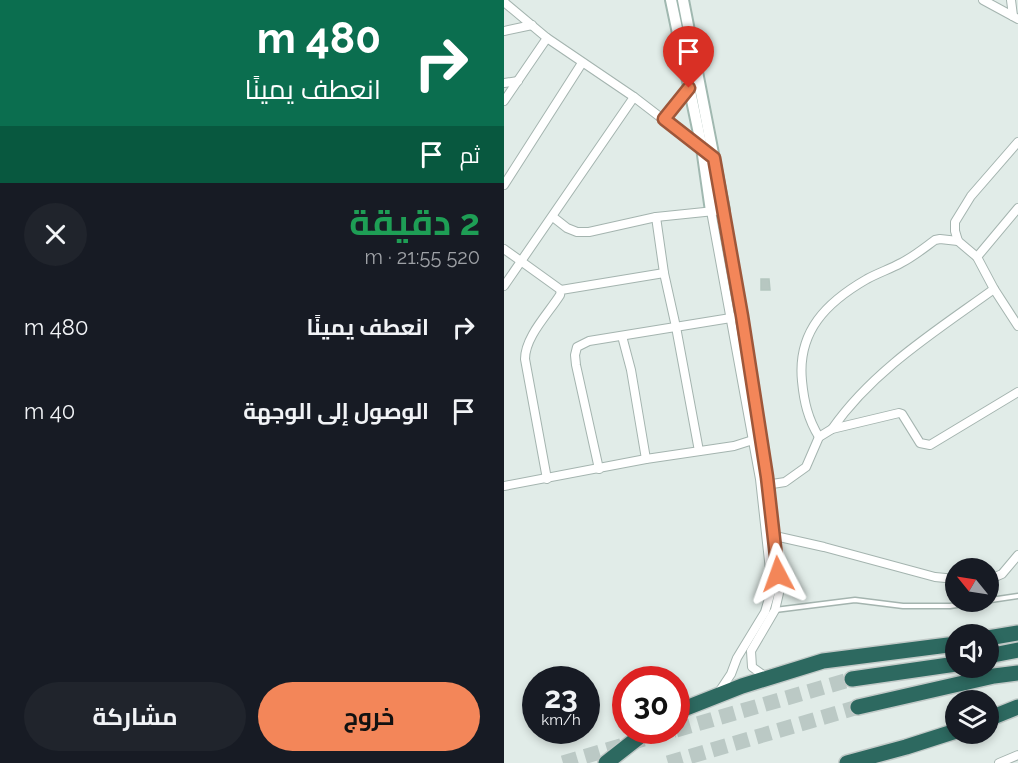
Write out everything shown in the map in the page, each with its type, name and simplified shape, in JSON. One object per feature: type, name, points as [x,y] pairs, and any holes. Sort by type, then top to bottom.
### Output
[{"type":"highway","points":[[999,636],[1018,633]]},
{"type":"highway","points":[[690,706],[823,661],[945,645]]},
{"type":"highway","points":[[999,654],[1018,650]]},
{"type":"highway","points":[[852,679],[945,665]]},
{"type":"highway","points":[[858,706],[994,676],[1018,673]]},
{"type":"highway","points":[[999,715],[1018,707]]},
{"type":"highway","points":[[847,763],[945,735]]},
{"type":"highway","points":[[606,763],[630,744]]},
{"type":"main road","points":[[671,0],[702,148],[711,211]]},
{"type":"main road","points":[[686,1],[724,210]]},
{"type":"street","points":[[983,0],[1016,18]]},
{"type":"street","points":[[1011,0],[1016,18]]},
{"type":"street","points":[[504,2],[547,38],[634,97],[714,158]]},
{"type":"street","points":[[504,30],[532,25]]},
{"type":"street","points":[[504,101],[547,38]]},
{"type":"street","points":[[504,185],[582,63]]},
{"type":"street","points":[[504,83],[518,81]]},
{"type":"street","points":[[664,119],[689,88]]},
{"type":"street","points":[[504,286],[634,97]]},
{"type":"street","points":[[958,241],[955,222],[961,210],[1018,142]]},
{"type":"street","points":[[977,257],[1018,208]]},
{"type":"street","points":[[553,217],[567,228],[577,232],[589,232],[656,217],[724,210],[742,316],[757,439]]},
{"type":"street","points":[[711,211],[775,536],[779,593],[750,657],[752,667],[768,678]]},
{"type":"street","points":[[656,217],[664,273],[699,452]]},
{"type":"street","points":[[819,437],[810,423],[804,403],[801,372],[803,350],[811,327],[830,304],[867,279],[901,263],[935,240],[940,238],[958,241],[977,257],[994,289],[1017,320]]},
{"type":"street","points":[[504,249],[561,290],[664,273]]},
{"type":"street","points":[[832,429],[847,407],[888,367],[994,289]]},
{"type":"street","points":[[547,479],[525,350],[560,296],[561,290]]},
{"type":"street","points":[[599,469],[575,355],[577,347],[583,343],[730,316],[742,316]]},
{"type":"street","points":[[622,336],[631,369],[646,459]]},
{"type":"street","points":[[765,485],[785,482],[806,467],[819,437],[832,429],[899,413],[902,414],[920,443],[930,445],[1018,392]]},
{"type":"street","points":[[504,486],[646,459],[734,446],[757,439]]},
{"type":"street","points":[[716,696],[731,674],[737,658],[771,612],[772,588],[765,485]]},
{"type":"street","points":[[775,536],[945,578]]},
{"type":"street","points":[[999,575],[1018,555]]},
{"type":"street","points":[[999,763],[1018,755]]},
{"type":"lane","points":[[771,612],[855,600],[903,606],[950,606],[1018,596]]},
{"type":"building","points":[[761,279],[769,279],[770,290],[761,290]]},
{"type":"tunnel","points":[[690,726],[852,679]]},
{"type":"tunnel","points":[[668,763],[858,707]]},
{"type":"tunnel","points":[[563,763],[627,744]]},
{"type":"route","points":[[689,88],[664,119],[714,158],[767,477],[778,574]]}]
